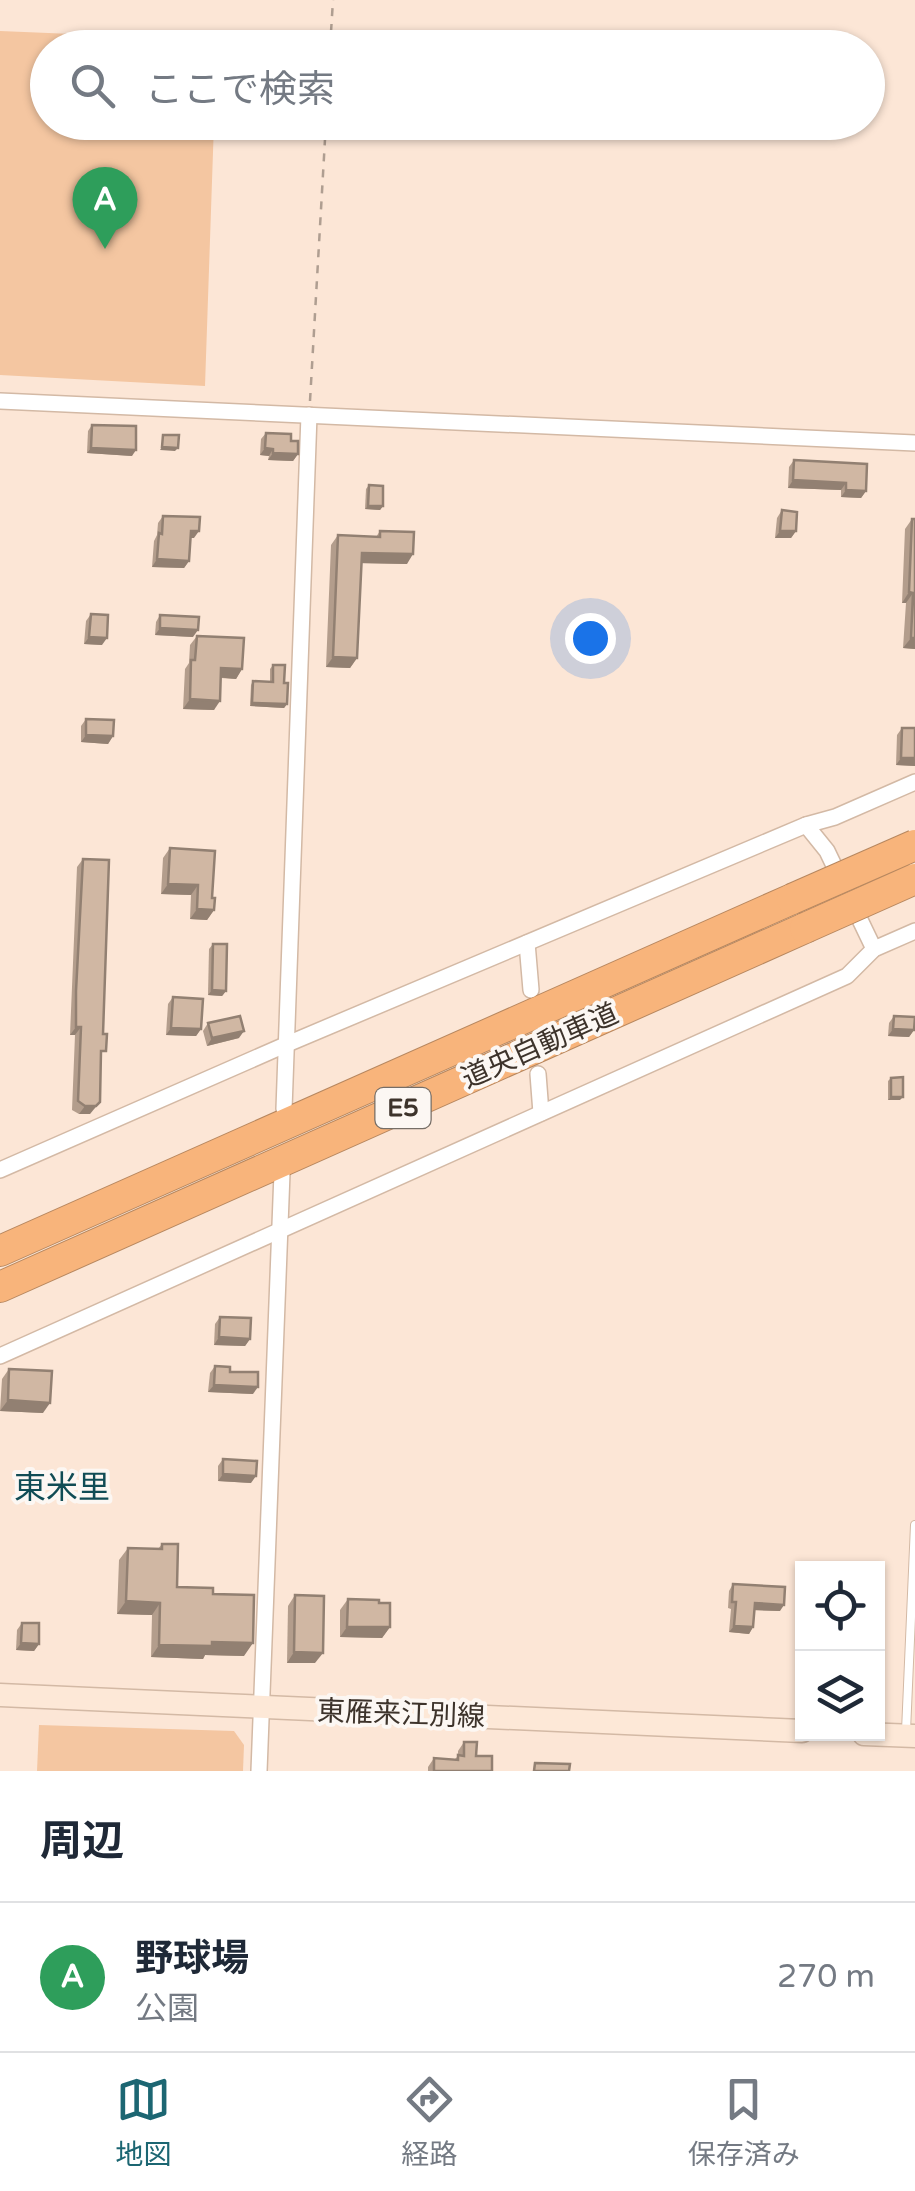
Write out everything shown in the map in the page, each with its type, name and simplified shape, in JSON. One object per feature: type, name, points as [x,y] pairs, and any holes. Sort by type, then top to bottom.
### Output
[{"type":"highway","name":"道央自動車道","points":[[0,1251],[915,845]]},
{"type":"highway","name":"道央自動車道","points":[[0,1287],[915,879]]},
{"type":"main road","name":"東雁来江別線","points":[[0,1695],[795,1731]]},
{"type":"main road","points":[[885,1735],[911,1736]]},
{"type":"street","points":[[0,401],[915,443]]},
{"type":"street","points":[[284,1109],[309,416]]},
{"type":"street","points":[[0,1170],[806,824],[835,817],[915,782]]},
{"type":"street","points":[[806,824],[827,851],[874,949]]},
{"type":"street","points":[[0,1356],[847,976],[874,949],[915,930]]},
{"type":"street","points":[[527,943],[531,990]]},
{"type":"street","points":[[538,1074],[541,1113]]},
{"type":"street","points":[[259,1771],[282,1174]]},
{"type":"lane","points":[[911,1736],[915,1524]]},
{"type":"path","points":[[331,30],[333,0]]},
{"type":"path","points":[[309,416],[325,140]]},
{"type":"shaded area","points":[[0,31],[30,32],[30,140],[213,140],[205,386],[0,375]]},
{"type":"shaded area","points":[[39,1725],[234,1731],[244,1745],[243,1771],[37,1771]]},
{"type":"building","points":[[92,425],[136,426],[136,450],[91,448]]},
{"type":"building","points":[[266,433],[291,434],[291,441],[298,441],[298,454],[273,453],[273,449],[265,448]]},
{"type":"building","points":[[163,435],[179,435],[178,448],[162,447]]},
{"type":"building","points":[[794,460],[867,464],[866,491],[846,490],[846,483],[793,480]]},
{"type":"building","points":[[369,485],[383,486],[383,506],[368,506]]},
{"type":"building","points":[[782,510],[797,512],[796,531],[780,531]]},
{"type":"building","points":[[163,516],[200,517],[199,531],[191,531],[189,561],[157,559]]},
{"type":"building","points":[[912,519],[915,638],[911,638],[913,593],[909,592]]},
{"type":"building","points":[[380,531],[414,532],[413,554],[362,553],[357,658],[333,657],[338,535],[380,537]]},
{"type":"building","points":[[91,614],[108,615],[107,638],[89,637]]},
{"type":"building","points":[[160,615],[199,617],[198,630],[160,628]]},
{"type":"building","points":[[197,636],[244,638],[242,669],[221,668],[220,701],[190,699],[191,660],[195,660]]},
{"type":"building","points":[[273,665],[285,665],[287,704],[252,703],[253,681],[273,682]]},
{"type":"building","points":[[86,719],[114,720],[113,736],[86,735]]},
{"type":"building","points":[[902,728],[915,728],[915,758],[901,758]]},
{"type":"building","points":[[170,848],[215,851],[214,910],[197,909],[198,885],[168,884]]},
{"type":"building","points":[[83,859],[109,860],[103,1034],[107,1034],[106,1051],[101,1051],[100,1102],[96,1106],[78,1101],[81,1027],[76,1027],[76,991]]},
{"type":"building","points":[[213,944],[227,944],[226,991],[212,990]]},
{"type":"building","points":[[173,997],[203,999],[201,1029],[171,1028]]},
{"type":"building","points":[[240,1016],[244,1031],[212,1038],[208,1023]]},
{"type":"building","points":[[894,1016],[915,1017],[914,1030],[893,1029]]},
{"type":"building","points":[[903,1077],[903,1097],[891,1097],[891,1078]]},
{"type":"building","points":[[220,1317],[251,1318],[250,1339],[219,1337]]},
{"type":"building","points":[[215,1366],[230,1367],[230,1372],[258,1372],[258,1387],[214,1385]]},
{"type":"building","points":[[9,1369],[52,1371],[50,1403],[8,1400]]},
{"type":"building","points":[[223,1459],[257,1461],[256,1476],[223,1474]]},
{"type":"building","points":[[162,1544],[178,1544],[177,1587],[213,1588],[213,1594],[254,1595],[253,1643],[159,1645],[160,1603],[126,1601],[128,1548],[162,1549]]},
{"type":"building","points":[[733,1584],[785,1587],[784,1605],[755,1603],[753,1627],[734,1626]]},
{"type":"building","points":[[295,1595],[324,1596],[323,1653],[294,1652]]},
{"type":"building","points":[[348,1599],[390,1603],[390,1627],[347,1627]]},
{"type":"building","points":[[22,1623],[39,1623],[39,1644],[21,1643]]},
{"type":"building","points":[[464,1742],[477,1742],[476,1756],[492,1756],[492,1771],[434,1771],[434,1758],[458,1760],[458,1755],[464,1756]]},
{"type":"building","points":[[535,1763],[570,1764],[569,1771],[534,1771]]},
{"type":"place","name":"野球場","points":[[105,249]]},
{"type":"district","name":"東米里","points":[[62,1488]]}]
